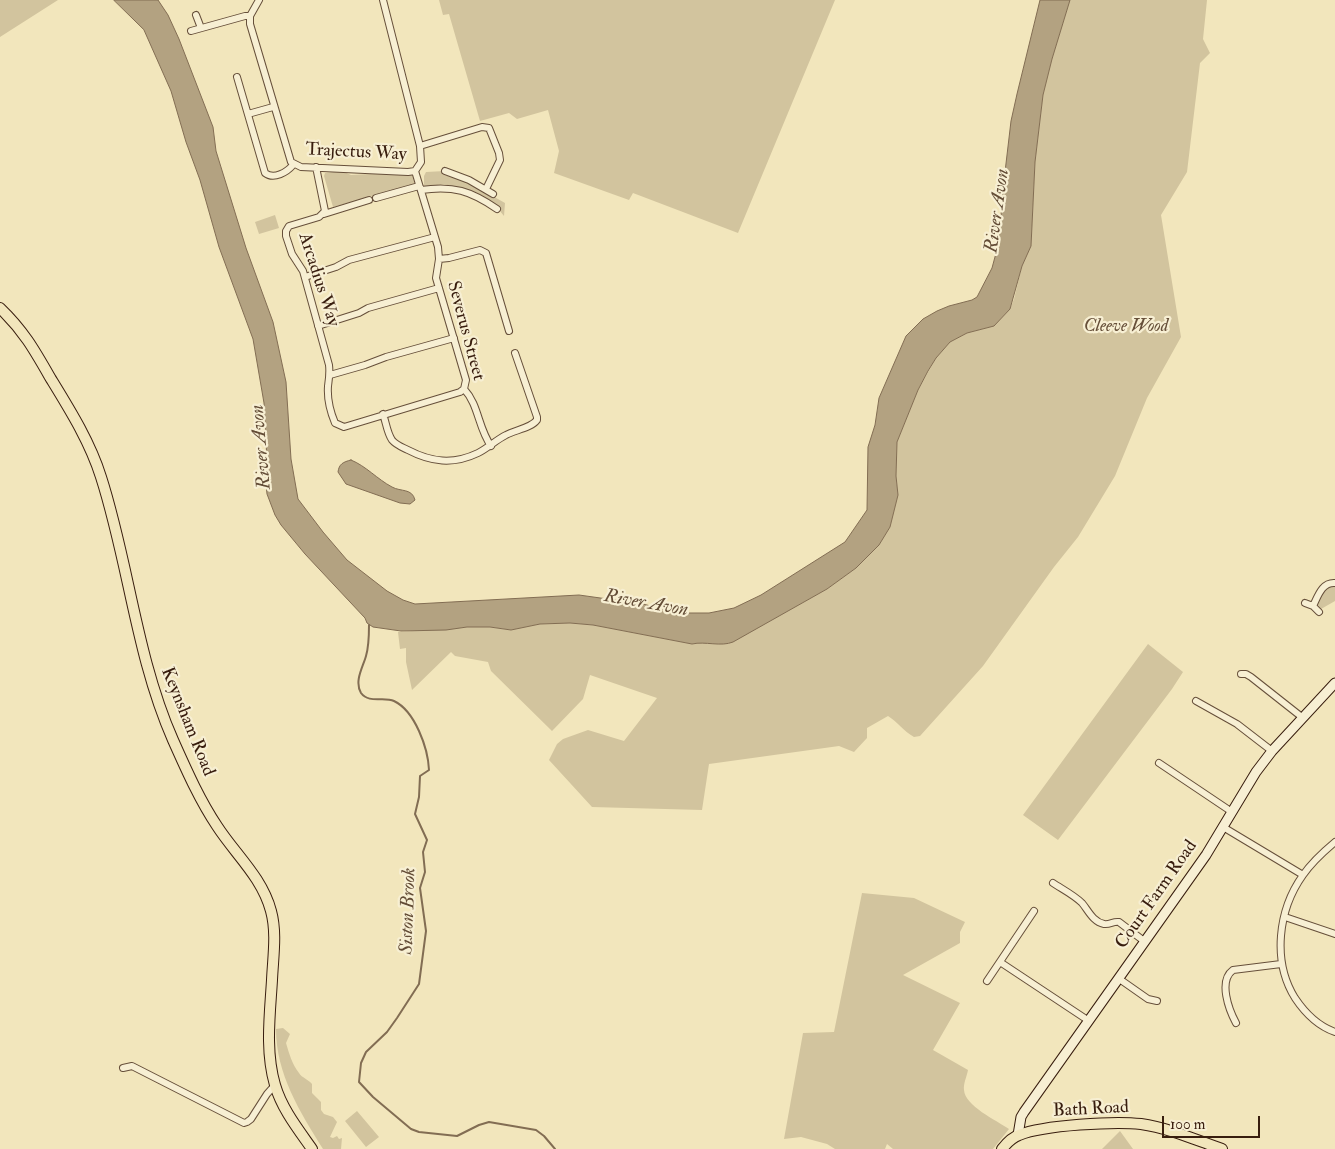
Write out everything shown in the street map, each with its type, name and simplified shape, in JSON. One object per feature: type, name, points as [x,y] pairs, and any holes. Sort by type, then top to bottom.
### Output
[{"type":"main road","name":"Keynsham Road","points":[[0,308],[23,332],[88,443],[108,500],[148,673],[160,708],[193,784],[212,819],[258,881],[268,900],[274,931],[269,1036],[275,1086],[284,1105],[312,1149]]},
{"type":"main road","name":"Bath Road","points":[[1018,1135],[1040,1130],[1075,1126],[1143,1124],[1222,1149]]},
{"type":"main road","points":[[1002,1149],[1018,1135]]},
{"type":"street","points":[[191,31],[250,16],[259,0]]},
{"type":"street","name":"Trajectus Way","points":[[250,16],[250,24],[288,158],[294,165],[415,171],[421,162],[420,146],[383,0]]},
{"type":"street","points":[[196,15],[201,28]]},
{"type":"street","points":[[237,77],[266,175],[273,176],[286,172],[294,165]]},
{"type":"street","points":[[248,114],[274,107]]},
{"type":"street","points":[[420,146],[482,127],[489,128],[500,160],[486,189]]},
{"type":"street","name":"Arcadius Way","points":[[316,167],[325,208],[324,214]]},
{"type":"street","name":"Severus Street","points":[[415,171],[435,237],[439,259],[436,273],[466,380],[464,389],[474,402],[484,437],[490,446]]},
{"type":"street","points":[[445,171],[469,180],[493,194]]},
{"type":"street","points":[[420,188],[442,187],[456,189],[477,196],[497,210]]},
{"type":"street","name":"Arcadius Way","points":[[420,188],[372,200],[289,226],[286,236],[292,254],[300,265],[305,277],[330,375],[328,401],[335,423],[338,426],[344,427],[460,392],[464,389]]},
{"type":"street","points":[[305,277],[336,267],[349,260],[435,237]]},
{"type":"street","points":[[439,259],[480,250],[486,253],[509,331]]},
{"type":"street","points":[[318,326],[359,313],[368,308],[439,288]]},
{"type":"street","points":[[330,375],[365,365],[386,356],[454,338]]},
{"type":"street","points":[[383,414],[392,440],[429,460],[462,459],[478,453],[507,434],[535,423],[537,420],[515,352]]},
{"type":"street","points":[[1313,606],[1324,586],[1329,583],[1335,583]]},
{"type":"street","points":[[1305,604],[1313,606],[1319,612]]},
{"type":"street","points":[[1241,674],[1251,677],[1303,718]]},
{"type":"street","name":"Court Farm Road","points":[[1018,1135],[1021,1117],[1206,855],[1256,772],[1272,751],[1335,683]]},
{"type":"street","points":[[1196,701],[1237,724],[1272,751]]},
{"type":"street","points":[[1159,763],[1232,812]]},
{"type":"street","points":[[1223,827],[1302,875]]},
{"type":"street","points":[[1335,842],[1302,875],[1292,896],[1281,938],[1282,964],[1285,978],[1301,1007],[1315,1021],[1335,1032]]},
{"type":"street","points":[[1053,883],[1078,900],[1088,913],[1102,924],[1119,922],[1144,941]]},
{"type":"street","points":[[987,981],[1034,911]]},
{"type":"street","points":[[1285,917],[1335,934]]},
{"type":"street","points":[[1000,962],[1089,1021]]},
{"type":"street","points":[[1236,1023],[1229,1016],[1227,1002],[1226,990],[1229,973],[1233,970],[1282,964]]},
{"type":"street","points":[[1118,978],[1147,1003],[1157,1001]]},
{"type":"street","points":[[123,1068],[132,1066],[244,1123],[251,1119],[267,1094],[275,1086]]},
{"type":"green space","points":[[0,0],[58,0],[0,37]]},
{"type":"green space","points":[[439,0],[835,0],[738,233],[633,193],[629,200],[554,173],[559,151],[548,110],[517,119],[509,113],[480,121],[449,14],[443,15]]},
{"type":"green space","name":"Cleeve Wood","points":[[1070,0],[1207,0],[1203,39],[1210,53],[1200,63],[1187,172],[1161,215],[1181,337],[1147,398],[1115,476],[1078,537],[1054,567],[983,666],[920,736],[914,737],[910,735],[888,716],[867,728],[867,738],[854,752],[839,746],[709,764],[702,810],[592,807],[549,760],[557,744],[563,739],[588,730],[624,741],[657,698],[590,675],[583,699],[552,731],[491,671],[488,662],[455,656],[451,652],[412,690],[406,662],[406,648],[400,649],[398,632],[467,627],[490,627],[510,630],[540,624],[570,623],[593,625],[692,644],[708,642],[728,644],[827,589],[856,568],[879,545],[890,527],[898,495],[896,476],[897,442],[918,390],[936,358],[950,342],[967,333],[994,326],[1010,309],[1014,299],[1022,266],[1031,246],[1035,162],[1043,95]]},
{"type":"green space","points":[[342,171],[351,175],[369,174],[367,172],[412,175],[415,184],[333,207],[324,176],[325,173]]},
{"type":"green space","points":[[445,171],[444,175],[466,181],[505,203],[504,216],[495,205],[454,187],[444,184],[424,187],[426,172]]},
{"type":"green space","points":[[275,215],[279,228],[259,234],[255,222]]},
{"type":"green space","points":[[1335,586],[1335,601],[1321,609],[1318,601],[1326,587]]},
{"type":"green space","points":[[1148,644],[1183,672],[1058,840],[1023,815]]},
{"type":"green space","points":[[862,893],[914,898],[965,922],[960,932],[960,943],[903,975],[960,1003],[933,1050],[968,1070],[964,1088],[970,1102],[1009,1129],[993,1149],[893,1149],[887,1144],[885,1149],[835,1149],[827,1144],[801,1137],[784,1139],[803,1033],[834,1032]]},
{"type":"green space","points":[[283,1028],[290,1034],[286,1043],[294,1066],[300,1075],[312,1084],[312,1093],[321,1102],[321,1110],[324,1114],[333,1117],[337,1122],[330,1137],[337,1136],[339,1139],[342,1138],[341,1149],[323,1149],[298,1107],[280,1062],[276,1029]]},
{"type":"green space","points":[[357,1111],[379,1137],[366,1147],[345,1121]]},
{"type":"green space","points":[[1120,1131],[1133,1149],[1102,1149]]},
{"type":"shaded area","points":[[114,0],[158,0],[168,15],[179,39],[213,127],[216,151],[246,248],[273,322],[286,382],[291,459],[298,499],[347,560],[387,591],[415,604],[579,595],[689,613],[709,613],[734,608],[761,595],[845,542],[867,510],[868,447],[875,425],[879,398],[906,336],[923,319],[937,311],[977,297],[992,268],[999,242],[1011,121],[1040,0],[1070,0],[1043,95],[1035,162],[1031,246],[1022,266],[1010,309],[994,326],[967,333],[950,342],[928,371],[918,390],[897,442],[896,476],[898,495],[890,527],[879,545],[856,568],[827,589],[733,642],[692,644],[593,625],[570,623],[540,624],[511,630],[490,627],[467,627],[446,630],[401,631],[373,627],[367,623],[365,618],[305,554],[281,525],[267,494],[264,403],[253,339],[219,247],[200,180],[186,142],[171,91],[144,30]]},
{"type":"shaded area","points":[[351,460],[395,489],[409,492],[414,496],[415,500],[410,504],[400,503],[346,484],[338,472],[339,467]]},
{"type":"waterway","name":"Siston Brook","points":[[369,625],[368,648],[358,684],[361,693],[372,699],[394,701],[408,713],[419,731],[428,761],[429,770],[420,776],[419,797],[415,814],[427,840],[423,852],[425,872],[420,888],[426,931],[419,984],[387,1032],[366,1052],[361,1063],[359,1082],[373,1097],[411,1129],[419,1132],[457,1136],[489,1122],[536,1130],[555,1149]]},
{"type":"water label","name":"River Avon","points":[[998,211]]},
{"type":"water label","name":"River Avon","points":[[262,447]]},
{"type":"water label","name":"River Avon","points":[[646,604]]}]
